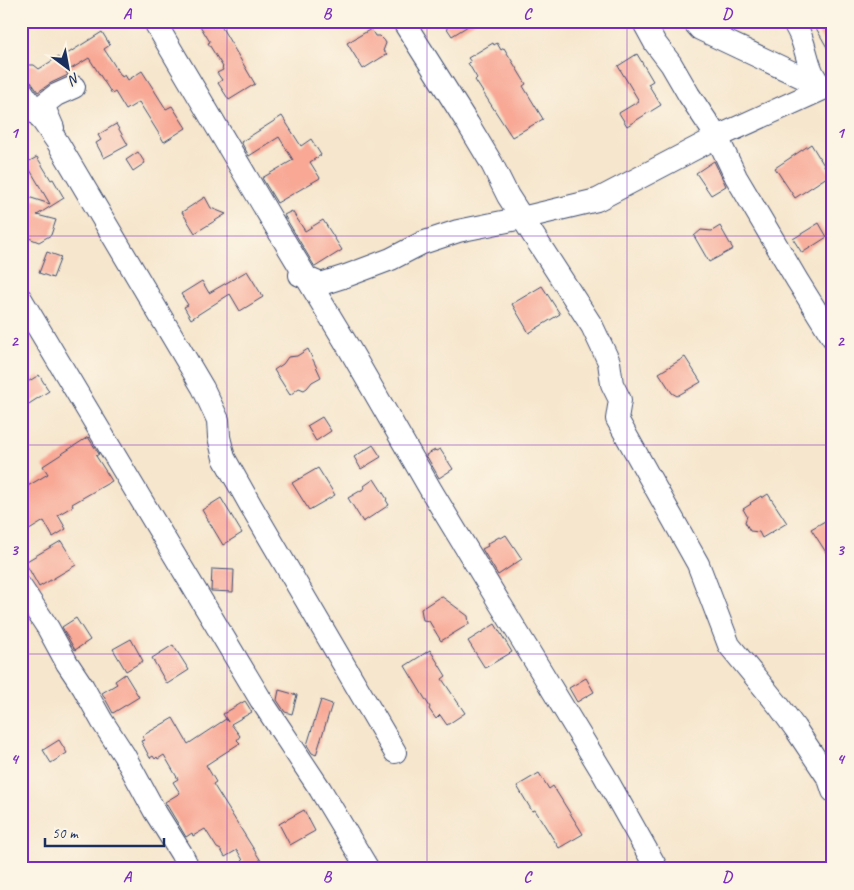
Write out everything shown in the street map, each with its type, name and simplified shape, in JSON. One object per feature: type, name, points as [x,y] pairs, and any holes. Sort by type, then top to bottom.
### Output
[{"type":"street","points":[[154,21],[298,275],[349,348],[432,492],[603,773],[657,869]]},
{"type":"street","points":[[403,21],[468,124],[492,164],[508,196],[587,318],[609,362],[612,384],[620,400],[617,419],[698,564],[729,645],[780,706],[829,779],[833,791]]},
{"type":"street","points":[[643,21],[655,43],[717,137],[736,177],[833,338]]},
{"type":"street","points":[[693,21],[700,28],[829,91]]},
{"type":"street","points":[[793,21],[802,39],[808,63],[818,83],[829,91]]},
{"type":"street","points":[[58,143],[43,105],[56,95],[74,87]]},
{"type":"street","points":[[21,90],[58,143],[203,388],[218,420],[219,437],[224,458],[395,752]]},
{"type":"street","points":[[298,275],[321,284],[391,259],[422,243],[458,231],[597,200],[717,137],[829,91]]},
{"type":"street","points":[[21,299],[261,700],[320,788],[368,869]]},
{"type":"street","points":[[21,587],[48,628],[67,663],[124,755],[189,869]]},
{"type":"building","points":[[197,21],[218,21],[255,84],[229,100],[218,83],[222,80],[217,73],[223,70],[223,67]]},
{"type":"building","points":[[442,21],[476,21],[452,36]]},
{"type":"building","points":[[812,21],[833,21],[833,58]]},
{"type":"building","points":[[371,29],[375,36],[380,36],[386,43],[383,51],[387,54],[363,69],[347,43]]},
{"type":"building","points":[[102,32],[110,45],[104,49],[122,77],[125,75],[128,80],[142,71],[166,109],[172,106],[186,128],[164,142],[139,102],[126,110],[115,92],[112,94],[89,58],[66,72],[68,75],[38,92],[21,73],[21,70],[28,65],[34,65],[39,69],[58,57],[59,59]]},
{"type":"building","points":[[493,43],[494,45],[497,43],[501,50],[504,48],[526,84],[523,86],[543,119],[512,137],[475,80],[477,78],[468,63],[471,62],[468,58]]},
{"type":"building","points":[[637,54],[653,81],[648,84],[661,105],[627,126],[619,113],[639,101],[618,66]]},
{"type":"building","points":[[282,116],[301,146],[311,139],[321,155],[310,162],[320,178],[277,203],[262,178],[293,160],[279,137],[249,156],[241,142]]},
{"type":"building","points":[[116,124],[128,145],[104,158],[96,143],[101,140],[98,135]]},
{"type":"building","points":[[811,144],[830,175],[795,198],[775,168]]},
{"type":"building","points":[[138,152],[145,163],[133,171],[126,160]]},
{"type":"building","points":[[37,157],[64,198],[37,215],[56,220],[51,235],[39,242],[21,235],[21,208],[25,196],[50,204],[26,163]]},
{"type":"building","points":[[714,161],[726,186],[711,195],[696,173]]},
{"type":"building","points":[[205,197],[211,208],[226,214],[195,233],[182,212]]},
{"type":"building","points":[[292,211],[305,231],[323,220],[342,250],[315,267],[284,215]]},
{"type":"building","points":[[819,223],[827,237],[802,253],[793,239]]},
{"type":"building","points":[[720,226],[733,249],[709,262],[694,236],[701,230],[712,231]]},
{"type":"building","points":[[47,252],[61,257],[53,278],[39,273]]},
{"type":"building","points":[[247,271],[263,297],[240,311],[230,294],[191,319],[184,307],[188,305],[181,294],[202,281],[209,293]]},
{"type":"building","points":[[542,286],[560,314],[529,333],[512,304]]},
{"type":"building","points":[[308,349],[321,377],[304,390],[299,388],[290,395],[274,370],[283,364],[288,357],[297,356]]},
{"type":"building","points":[[685,357],[701,382],[677,396],[672,393],[659,373]]},
{"type":"building","points":[[39,375],[49,391],[21,409],[21,386]]},
{"type":"building","points":[[322,417],[331,431],[316,441],[307,426]]},
{"type":"building","points":[[88,437],[99,454],[96,456],[112,481],[72,504],[73,506],[58,515],[66,529],[53,537],[44,521],[21,535],[21,490],[48,474],[43,466]]},
{"type":"building","points":[[373,445],[381,457],[361,469],[354,457]]},
{"type":"building","points":[[440,449],[453,469],[439,478],[426,455]]},
{"type":"building","points":[[318,468],[335,495],[309,510],[292,483]]},
{"type":"building","points":[[374,479],[389,505],[363,522],[348,498],[365,488],[364,486]]},
{"type":"building","points":[[768,494],[787,523],[762,538],[759,532],[750,531],[745,522],[747,516],[743,509],[761,496],[762,498]]},
{"type":"building","points":[[221,498],[242,533],[223,545],[202,510]]},
{"type":"building","points":[[825,521],[833,534],[833,563],[811,529]]},
{"type":"building","points":[[506,535],[522,559],[498,575],[482,549],[499,537],[501,538]]},
{"type":"building","points":[[61,541],[76,565],[39,587],[25,562]]},
{"type":"building","points":[[212,569],[234,570],[233,592],[211,591]]},
{"type":"building","points":[[441,596],[468,616],[469,624],[441,641],[429,621],[423,620],[421,609]]},
{"type":"building","points":[[76,618],[90,640],[75,650],[62,627]]},
{"type":"building","points":[[495,624],[512,652],[485,668],[468,641]]},
{"type":"building","points":[[131,639],[143,661],[126,671],[113,649]]},
{"type":"building","points":[[173,645],[189,670],[167,684],[152,658]]},
{"type":"building","points":[[430,650],[446,676],[442,679],[465,713],[447,725],[440,715],[436,719],[405,666]]},
{"type":"building","points":[[125,674],[139,697],[113,713],[102,693],[117,684],[115,681]]},
{"type":"building","points":[[586,678],[594,692],[577,702],[569,688]]},
{"type":"building","points":[[279,690],[297,695],[292,714],[285,712],[277,700]]},
{"type":"building","points":[[321,700],[332,704],[316,755],[312,753],[307,745]]},
{"type":"building","points":[[245,701],[252,712],[231,724],[240,736],[237,740],[240,743],[206,765],[216,782],[213,784],[266,869],[248,869],[237,850],[225,857],[205,829],[193,836],[192,833],[186,837],[165,802],[180,793],[173,782],[178,779],[164,755],[158,759],[157,757],[155,759],[153,756],[150,758],[141,741],[144,740],[142,736],[173,718],[188,744],[226,719],[228,722],[223,714]]},
{"type":"building","points":[[59,740],[67,753],[51,763],[43,750]]},
{"type":"building","points":[[539,773],[549,789],[553,786],[583,834],[559,848],[535,810],[532,811],[517,786]]},
{"type":"building","points":[[304,810],[315,831],[290,845],[279,824]]}]
